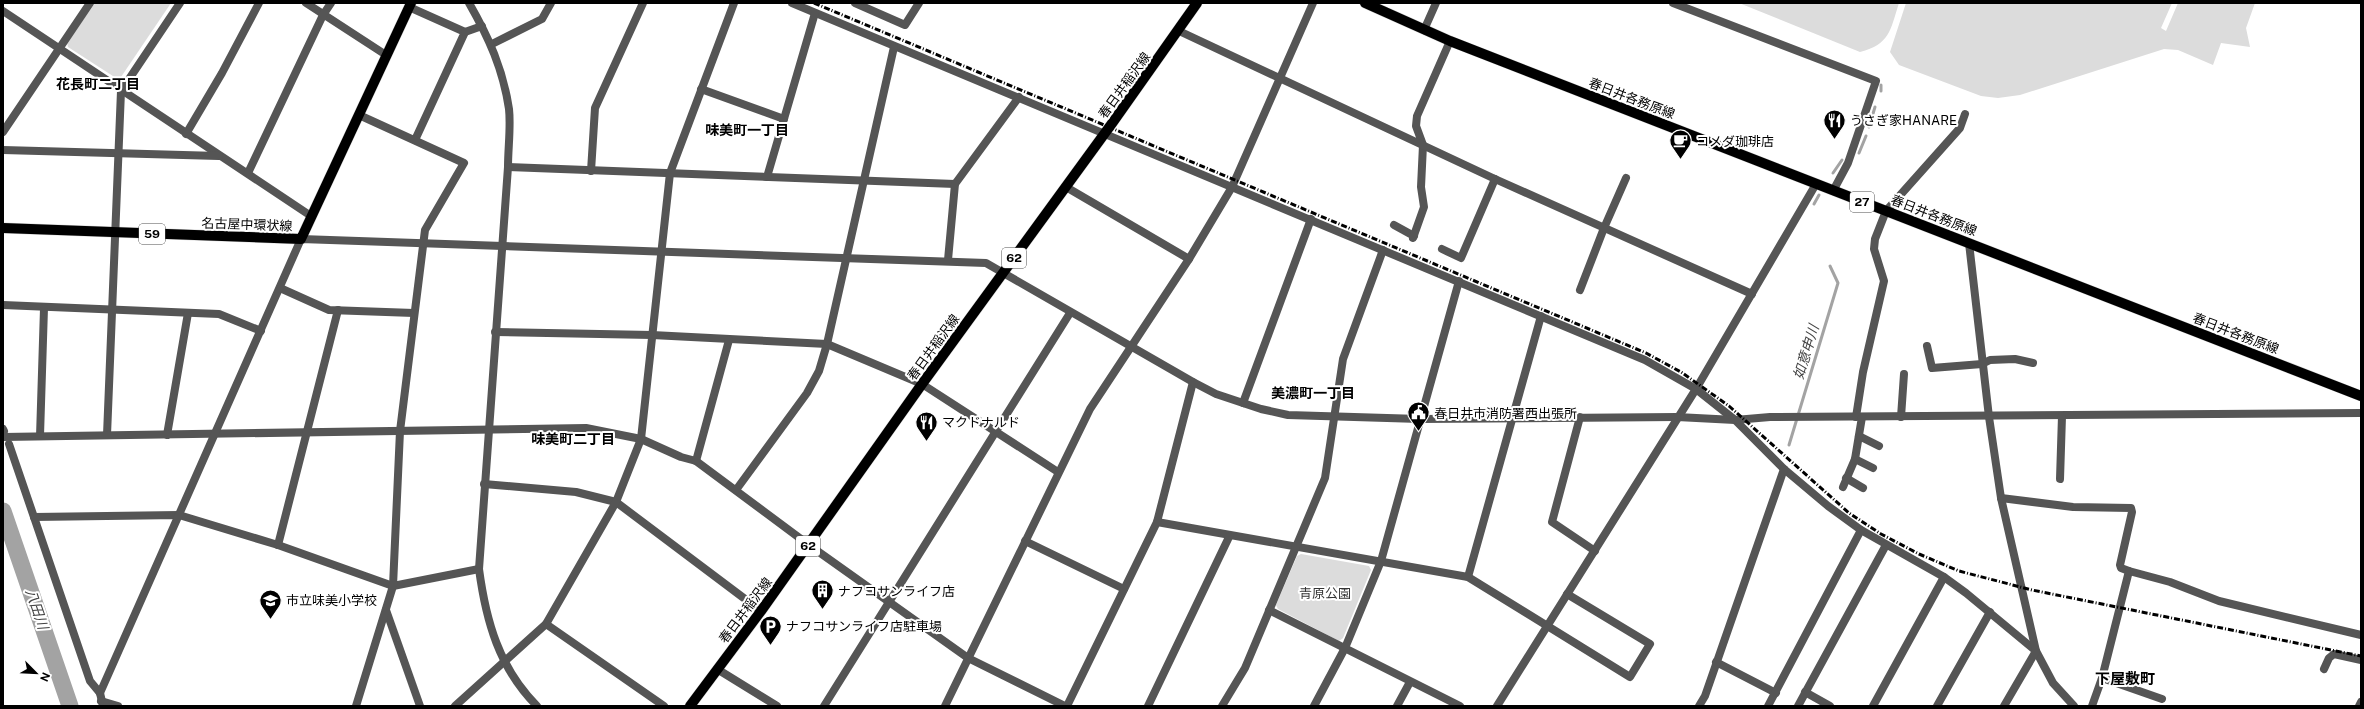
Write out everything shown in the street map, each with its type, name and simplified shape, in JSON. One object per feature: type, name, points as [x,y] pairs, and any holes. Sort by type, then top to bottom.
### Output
[{"type":"main road","name":"春日井稲沢線","points":[[690,706],[809,545],[922,384],[1106,133],[1179,31],[1197,3]]},
{"type":"main road","name":"春日井各務原線","points":[[1365,3],[1450,41],[2361,396]]},
{"type":"main road","name":"名古屋中環状線","points":[[3,228],[301,239],[410,5]]},
{"type":"street","points":[[3,132],[90,3]]},
{"type":"street","points":[[107,435],[117,154],[121,91],[180,3]]},
{"type":"street","points":[[186,134],[222,73],[259,3]]},
{"type":"street","points":[[306,3],[386,55]]},
{"type":"street","points":[[248,173],[323,15],[331,3]]},
{"type":"street","points":[[469,3],[492,44],[501,72],[509,110],[508,167],[479,569],[487,620],[504,662],[528,697],[537,706]]},
{"type":"street","points":[[492,44],[542,19],[551,3]]},
{"type":"street","points":[[591,171],[595,108],[643,3]]},
{"type":"street","points":[[455,706],[546,624],[616,502],[641,439],[670,173],[734,3]]},
{"type":"street","points":[[792,3],[1106,133],[1645,360],[1696,388],[1735,420],[1784,469],[1828,506],[1861,530],[1944,577],[1990,612],[2036,651]]},
{"type":"street","points":[[855,3],[905,25],[919,3]]},
{"type":"street","points":[[945,706],[1090,409],[1189,259],[1232,187],[1313,3]]},
{"type":"street","points":[[1424,30],[1436,3]]},
{"type":"street","points":[[1673,3],[1876,81],[1848,163],[1833,191]]},
{"type":"street","points":[[410,5],[465,32],[482,26]]},
{"type":"street","points":[[3,11],[60,48],[121,91],[248,173],[311,216]]},
{"type":"street","points":[[767,177],[815,13]]},
{"type":"street","points":[[1179,31],[1423,146],[1752,294]]},
{"type":"street","points":[[415,140],[465,32]]},
{"type":"street","points":[[1394,225],[1414,237],[1424,206],[1421,187],[1423,146],[1416,126],[1417,116],[1450,41]]},
{"type":"street","points":[[736,490],[807,393],[819,371],[827,344],[894,46]]},
{"type":"street","points":[[702,89],[784,119]]},
{"type":"street","points":[[948,260],[955,184],[1019,97]]},
{"type":"street","points":[[1843,487],[1855,459],[1859,436],[1863,372],[1884,281],[1874,249],[1875,239],[1886,211],[1960,128],[1965,114]]},
{"type":"street","points":[[356,706],[392,586],[400,431],[425,230],[464,163],[358,115]]},
{"type":"street","points":[[3,150],[220,156]]},
{"type":"street","points":[[508,167],[955,184]]},
{"type":"street","points":[[1580,290],[1604,228],[1626,178]]},
{"type":"street","points":[[1442,249],[1461,258],[1495,179]]},
{"type":"street","points":[[1497,706],[1696,388],[1816,184]]},
{"type":"street","points":[[1066,187],[1189,259]]},
{"type":"street","points":[[1243,403],[1311,219]]},
{"type":"street","points":[[101,700],[179,515],[301,239],[502,245],[661,252],[948,260],[986,263],[1070,313],[1131,345],[1216,394],[1261,409],[1288,414],[1334,417],[1420,419],[1677,417],[1735,420],[1797,417],[1989,417],[2361,413]]},
{"type":"street","points":[[1969,243],[1982,364],[2001,498],[2036,651],[2053,683],[2074,706]]},
{"type":"street","points":[[1222,706],[1245,668],[1325,478],[1343,359],[1383,250]]},
{"type":"street","points":[[1314,706],[1345,648],[1381,561],[1459,281]]},
{"type":"street","points":[[280,288],[329,310],[414,313]]},
{"type":"street","points":[[3,305],[44,308],[219,314],[261,331]]},
{"type":"street","points":[[40,436],[44,308]]},
{"type":"street","points":[[278,545],[338,310]]},
{"type":"street","points":[[166,434],[188,313]]},
{"type":"street","points":[[824,706],[1070,313]]},
{"type":"street","points":[[1468,577],[1511,418],[1541,316]]},
{"type":"street","points":[[495,332],[652,336],[827,344],[922,384],[1058,472]]},
{"type":"street","points":[[696,461],[729,340]]},
{"type":"street","points":[[1927,346],[1932,368],[1982,364],[1990,360],[2015,359],[2033,363]]},
{"type":"street","points":[[1901,417],[1904,374]]},
{"type":"street","points":[[3,437],[166,434],[214,435],[488,428],[586,428],[641,439],[682,457],[696,461],[809,545],[968,658],[1066,706],[1157,522],[1193,382]]},
{"type":"street","points":[[2060,479],[2062,416]]},
{"type":"street","points":[[1580,417],[1552,522],[1595,551]]},
{"type":"street","points":[[1859,436],[1879,446]]},
{"type":"street","points":[[9,444],[90,681],[101,700],[118,706]]},
{"type":"street","points":[[1855,459],[1873,468]]},
{"type":"street","points":[[1699,706],[1784,469]]},
{"type":"street","points":[[1846,478],[1863,488]]},
{"type":"street","points":[[484,484],[576,492],[616,502],[761,610]]},
{"type":"street","points":[[2001,498],[2073,507],[2130,508],[2132,512],[2120,565],[2121,568],[2170,582],[2219,601],[2361,635]]},
{"type":"street","points":[[34,517],[179,515],[278,545],[392,586],[479,569]]},
{"type":"street","points":[[1157,522],[1229,536],[1468,577],[1630,677],[1650,644],[1567,594]]},
{"type":"street","points":[[1768,706],[1861,530]]},
{"type":"street","points":[[1148,706],[1229,536]]},
{"type":"street","points":[[1025,542],[1124,589]]},
{"type":"street","points":[[1798,706],[1886,545]]},
{"type":"street","points":[[2092,706],[2102,678],[2128,571]]},
{"type":"street","points":[[1873,706],[1944,577]]},
{"type":"street","points":[[386,610],[420,706]]},
{"type":"street","points":[[1269,610],[1460,706]]},
{"type":"street","points":[[1937,706],[1990,612]]},
{"type":"street","points":[[546,624],[664,706]]},
{"type":"street","points":[[2004,706],[2036,651]]},
{"type":"street","points":[[2324,669],[2329,658],[2334,654],[2361,660]]},
{"type":"street","points":[[1716,662],[1776,693]]},
{"type":"street","points":[[717,669],[777,706]]},
{"type":"street","points":[[2102,678],[2162,699]]},
{"type":"street","points":[[1397,706],[1410,682]]},
{"type":"street","points":[[1805,692],[1830,706]]},
{"type":"street","points":[[2359,706],[2361,702]]},
{"type":"green space","points":[[95,3],[171,3],[121,77],[116,78],[68,47],[67,43]]},
{"type":"green space","points":[[1739,3],[1899,3],[1891,29],[1887,35],[1877,45],[1860,52]]},
{"type":"green space","points":[[1906,3],[2172,3],[2161,28],[2166,31],[2178,3],[2255,3],[2246,28],[2250,47],[2221,43],[2213,65],[2178,50],[2164,49],[2020,95],[1998,98],[1981,96],[1899,65],[1890,52]]},
{"type":"green space","name":"青原公園","points":[[1301,554],[1369,566],[1371,570],[1343,638],[1339,641],[1278,609],[1276,605],[1297,556]]},
{"type":"waterway","name":"如意申川","points":[[1881,85],[1881,91]]},
{"type":"waterway","name":"如意申川","points":[[1869,127],[1875,107]]},
{"type":"waterway","name":"如意申川","points":[[1859,153],[1866,136]]},
{"type":"waterway","name":"如意申川","points":[[1833,173],[1842,160]]},
{"type":"waterway","name":"如意申川","points":[[1814,204],[1819,195]]},
{"type":"waterway","name":"如意申川","points":[[1789,445],[1838,283],[1830,266]]},
{"type":"waterway","name":"八田川","points":[[3,511],[70,706]]},
{"type":"railway","points":[[814,3],[1646,353],[1681,372],[1729,406],[1849,513],[1881,534],[1919,554],[1959,571],[2032,590],[2361,656]]},
{"type":"place","name":"うさぎ家HANARE","points":[[1834,140]]},
{"type":"place","name":"コメダ珈琲店","points":[[1681,160]]},
{"type":"place","name":"春日井市消防署西出張所","points":[[1418,432]]},
{"type":"place","name":"マクドナルド","points":[[926,442]]},
{"type":"place","name":"ナフコサンライフ店","points":[[822,610]]},
{"type":"place","name":"市立味美小学校","points":[[270,620]]},
{"type":"place","name":"ナフコサンライフ店駐車場","points":[[770,646]]},
{"type":"district","name":"花長町二丁目","points":[[98,84]]},
{"type":"district","name":"味美町一丁目","points":[[747,130]]},
{"type":"district","name":"美濃町一丁目","points":[[1313,393]]},
{"type":"district","name":"味美町二丁目","points":[[573,439]]},
{"type":"district","name":"下屋敷町","points":[[2125,679]]}]
